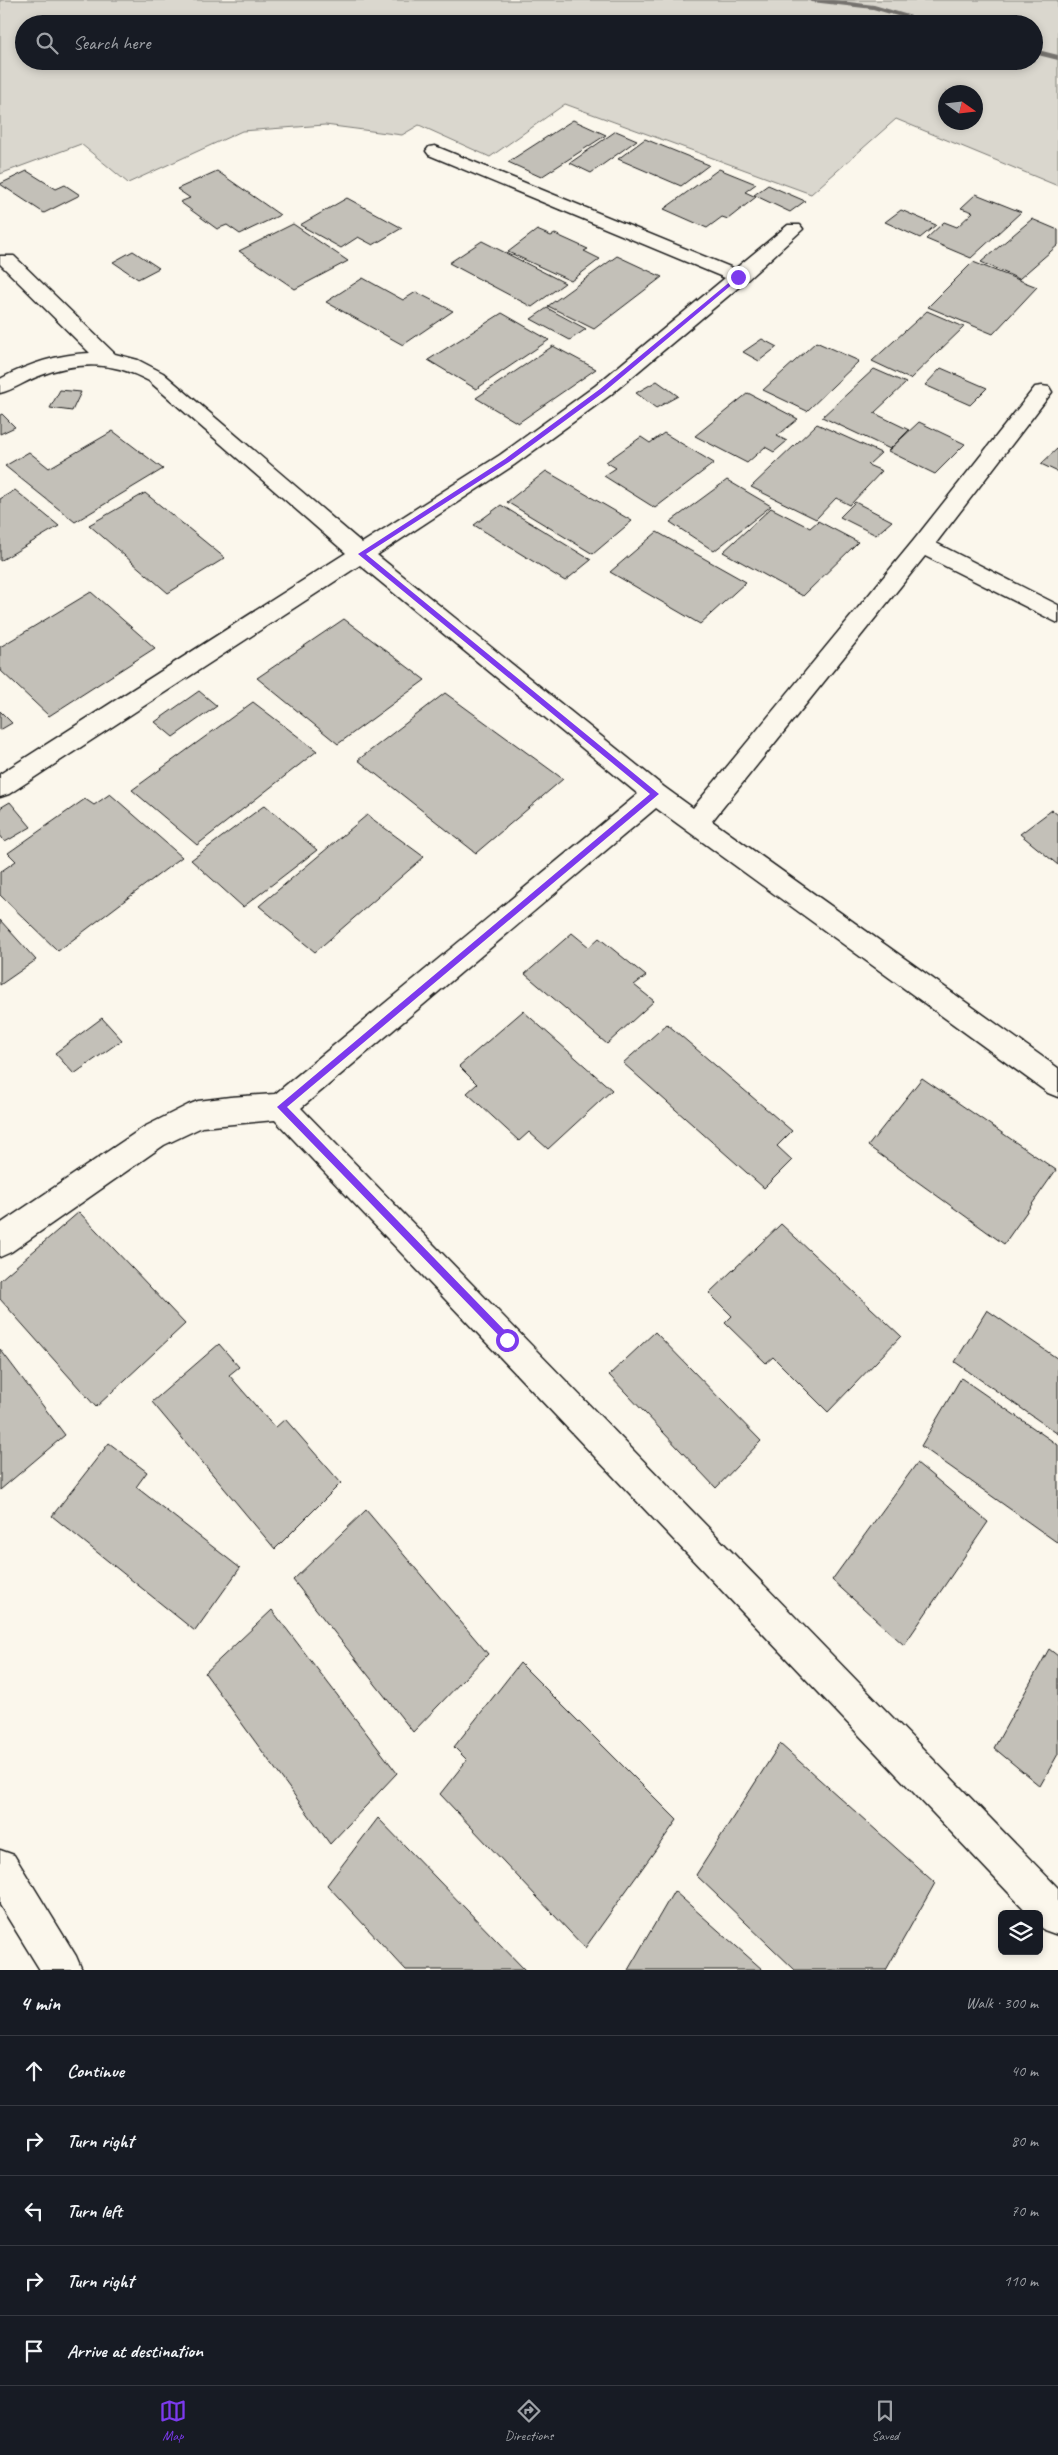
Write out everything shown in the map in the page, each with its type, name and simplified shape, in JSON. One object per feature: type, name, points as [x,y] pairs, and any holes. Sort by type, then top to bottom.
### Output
[{"type":"street","points":[[435,152],[738,277]]},
{"type":"street","points":[[0,787],[507,460],[602,391],[794,229]]},
{"type":"street","points":[[7,260],[110,361]]},
{"type":"street","points":[[0,387],[22,374],[63,360],[98,359],[128,363],[156,376],[361,554],[655,794],[1058,1084]]},
{"type":"street","points":[[696,822],[922,545],[1042,392]]},
{"type":"street","points":[[922,545],[1058,615]]},
{"type":"street","points":[[0,1242],[154,1136],[198,1114],[281,1107],[655,794]]},
{"type":"street","points":[[281,1107],[1058,1916]]},
{"type":"street","points":[[0,1868],[62,1970]]},
{"type":"shaded area","points":[[0,0],[1058,0],[1058,186],[896,119],[811,194],[565,104],[490,157],[419,125],[402,135],[325,125],[242,131],[128,183],[81,144],[0,174]]},
{"type":"building","points":[[573,120],[606,135],[541,177],[508,162]]},
{"type":"building","points":[[616,131],[637,140],[591,173],[570,163]]},
{"type":"building","points":[[645,139],[709,165],[681,186],[618,159]]},
{"type":"building","points":[[719,169],[756,184],[745,192],[756,197],[728,219],[722,217],[707,228],[664,209]]},
{"type":"building","points":[[27,171],[56,189],[65,185],[80,195],[44,213],[0,184]]},
{"type":"building","points":[[217,171],[280,215],[240,234],[227,225],[217,229],[180,202],[190,198],[177,189]]},
{"type":"building","points":[[768,185],[805,201],[790,212],[754,195]]},
{"type":"building","points":[[976,194],[1021,212],[971,258],[926,239],[944,222],[957,227],[973,212],[961,208]]},
{"type":"building","points":[[347,198],[402,228],[373,245],[358,237],[341,248],[300,225]]},
{"type":"building","points":[[901,210],[936,225],[920,238],[885,222]]},
{"type":"building","points":[[1032,219],[1058,230],[1058,245],[1019,279],[981,262]]},
{"type":"building","points":[[293,224],[348,261],[295,289],[239,251]]},
{"type":"building","points":[[537,230],[551,236],[555,234],[588,249],[584,251],[600,259],[571,281],[508,252]]},
{"type":"building","points":[[482,241],[565,283],[532,307],[449,263]]},
{"type":"building","points":[[133,251],[159,268],[138,279],[113,262]]},
{"type":"building","points":[[617,256],[662,277],[594,329],[548,306]]},
{"type":"building","points":[[973,262],[1037,287],[993,334],[928,307]]},
{"type":"building","points":[[363,278],[403,300],[416,292],[453,311],[403,345],[326,302]]},
{"type":"building","points":[[547,308],[586,329],[570,340],[531,319]]},
{"type":"building","points":[[927,311],[964,327],[910,379],[872,361]]},
{"type":"building","points":[[502,313],[549,340],[476,389],[428,360]]},
{"type":"building","points":[[762,339],[777,347],[759,361],[743,352]]},
{"type":"building","points":[[816,342],[859,361],[807,411],[763,390]]},
{"type":"building","points":[[553,346],[596,369],[518,423],[476,398]]},
{"type":"building","points":[[941,368],[987,388],[970,405],[925,385]]},
{"type":"building","points":[[874,369],[906,383],[874,413],[909,430],[890,449],[822,417]]},
{"type":"building","points":[[657,381],[678,396],[656,408],[636,393]]},
{"type":"building","points":[[60,390],[81,392],[72,411],[50,408]]},
{"type":"building","points":[[748,393],[798,419],[777,436],[787,441],[774,452],[765,447],[747,463],[695,436]]},
{"type":"building","points":[[2,414],[15,427],[0,434],[0,415]]},
{"type":"building","points":[[919,422],[965,444],[935,474],[888,451]]},
{"type":"building","points":[[817,424],[881,453],[868,465],[882,471],[850,505],[836,498],[816,519],[751,487]]},
{"type":"building","points":[[113,431],[163,469],[75,522],[5,466],[29,452],[49,468]]},
{"type":"building","points":[[664,433],[714,463],[655,508],[604,476],[616,468],[606,462],[641,437],[650,443]]},
{"type":"building","points":[[1058,448],[1058,472],[1041,464]]},
{"type":"building","points":[[546,471],[632,521],[593,554],[507,502]]},
{"type":"building","points":[[727,480],[771,506],[714,551],[670,522]]},
{"type":"building","points":[[15,490],[59,526],[0,561],[0,499]]},
{"type":"building","points":[[145,493],[225,558],[168,593],[89,525]]},
{"type":"building","points":[[855,502],[892,521],[876,535],[840,517]]},
{"type":"building","points":[[501,505],[591,560],[565,581],[474,525]]},
{"type":"building","points":[[771,508],[810,528],[818,521],[858,542],[803,596],[723,552]]},
{"type":"building","points":[[657,532],[746,582],[700,624],[610,572]]},
{"type":"building","points":[[91,592],[155,648],[49,716],[0,670],[0,647]]},
{"type":"building","points":[[344,619],[425,680],[338,744],[257,678]]},
{"type":"building","points":[[199,691],[217,706],[173,737],[155,722]]},
{"type":"building","points":[[445,693],[563,779],[476,853],[358,760]]},
{"type":"building","points":[[253,702],[317,751],[197,845],[132,790]]},
{"type":"building","points":[[0,711],[12,723],[0,730]]},
{"type":"building","points":[[110,794],[182,857],[58,951],[0,895],[0,872],[16,861],[8,853],[85,799],[94,805]]},
{"type":"building","points":[[10,802],[31,827],[5,842],[0,835],[0,808]]},
{"type":"building","points":[[265,805],[317,850],[243,907],[191,860]]},
{"type":"building","points":[[1052,810],[1058,815],[1058,865],[1020,834]]},
{"type":"building","points":[[367,815],[424,857],[315,952],[259,906]]},
{"type":"building","points":[[0,920],[36,960],[0,985]]},
{"type":"building","points":[[572,933],[589,947],[599,938],[646,976],[634,985],[654,1001],[607,1044],[525,974]]},
{"type":"building","points":[[523,1011],[612,1090],[548,1149],[529,1132],[519,1141],[467,1093],[477,1084],[459,1066]]},
{"type":"building","points":[[102,1018],[122,1040],[74,1074],[55,1053]]},
{"type":"building","points":[[667,1024],[792,1131],[777,1146],[792,1160],[764,1188],[623,1063]]},
{"type":"building","points":[[922,1078],[1056,1170],[1004,1244],[868,1146]]},
{"type":"building","points":[[79,1212],[185,1324],[96,1407],[0,1299],[0,1280]]},
{"type":"building","points":[[781,1224],[901,1336],[828,1412],[773,1357],[766,1363],[725,1323],[732,1316],[709,1293]]},
{"type":"building","points":[[987,1310],[1058,1359],[1058,1434],[955,1362]]},
{"type":"building","points":[[655,1332],[761,1441],[716,1488],[609,1375]]},
{"type":"building","points":[[219,1344],[239,1367],[229,1375],[275,1428],[285,1419],[341,1483],[275,1549],[152,1402]]},
{"type":"building","points":[[0,1349],[65,1435],[0,1490]]},
{"type":"building","points":[[961,1378],[1058,1445],[1058,1543],[921,1446]]},
{"type":"building","points":[[109,1443],[147,1472],[136,1487],[240,1568],[195,1631],[52,1516]]},
{"type":"building","points":[[917,1463],[988,1522],[904,1645],[832,1580]]},
{"type":"building","points":[[366,1510],[488,1654],[413,1732],[293,1580]]},
{"type":"building","points":[[272,1610],[397,1773],[330,1844],[205,1673]]},
{"type":"building","points":[[1049,1649],[1058,1656],[1058,1754],[1040,1786],[994,1748]]},
{"type":"building","points":[[520,1663],[677,1820],[585,1948],[440,1794],[467,1760],[454,1747]]},
{"type":"building","points":[[780,1744],[935,1883],[886,1970],[795,1970],[696,1875]]},
{"type":"building","points":[[378,1818],[525,1970],[406,1970],[327,1885]]},
{"type":"building","points":[[674,1891],[763,1970],[628,1970]]},
{"type":"waterway","points":[[812,0],[874,7],[903,15]]},
{"type":"waterway","points":[[1043,54],[1058,58]]},
{"type":"route","points":[[507,1340],[281,1107],[655,794],[361,554],[507,460],[602,391],[738,277]]}]
